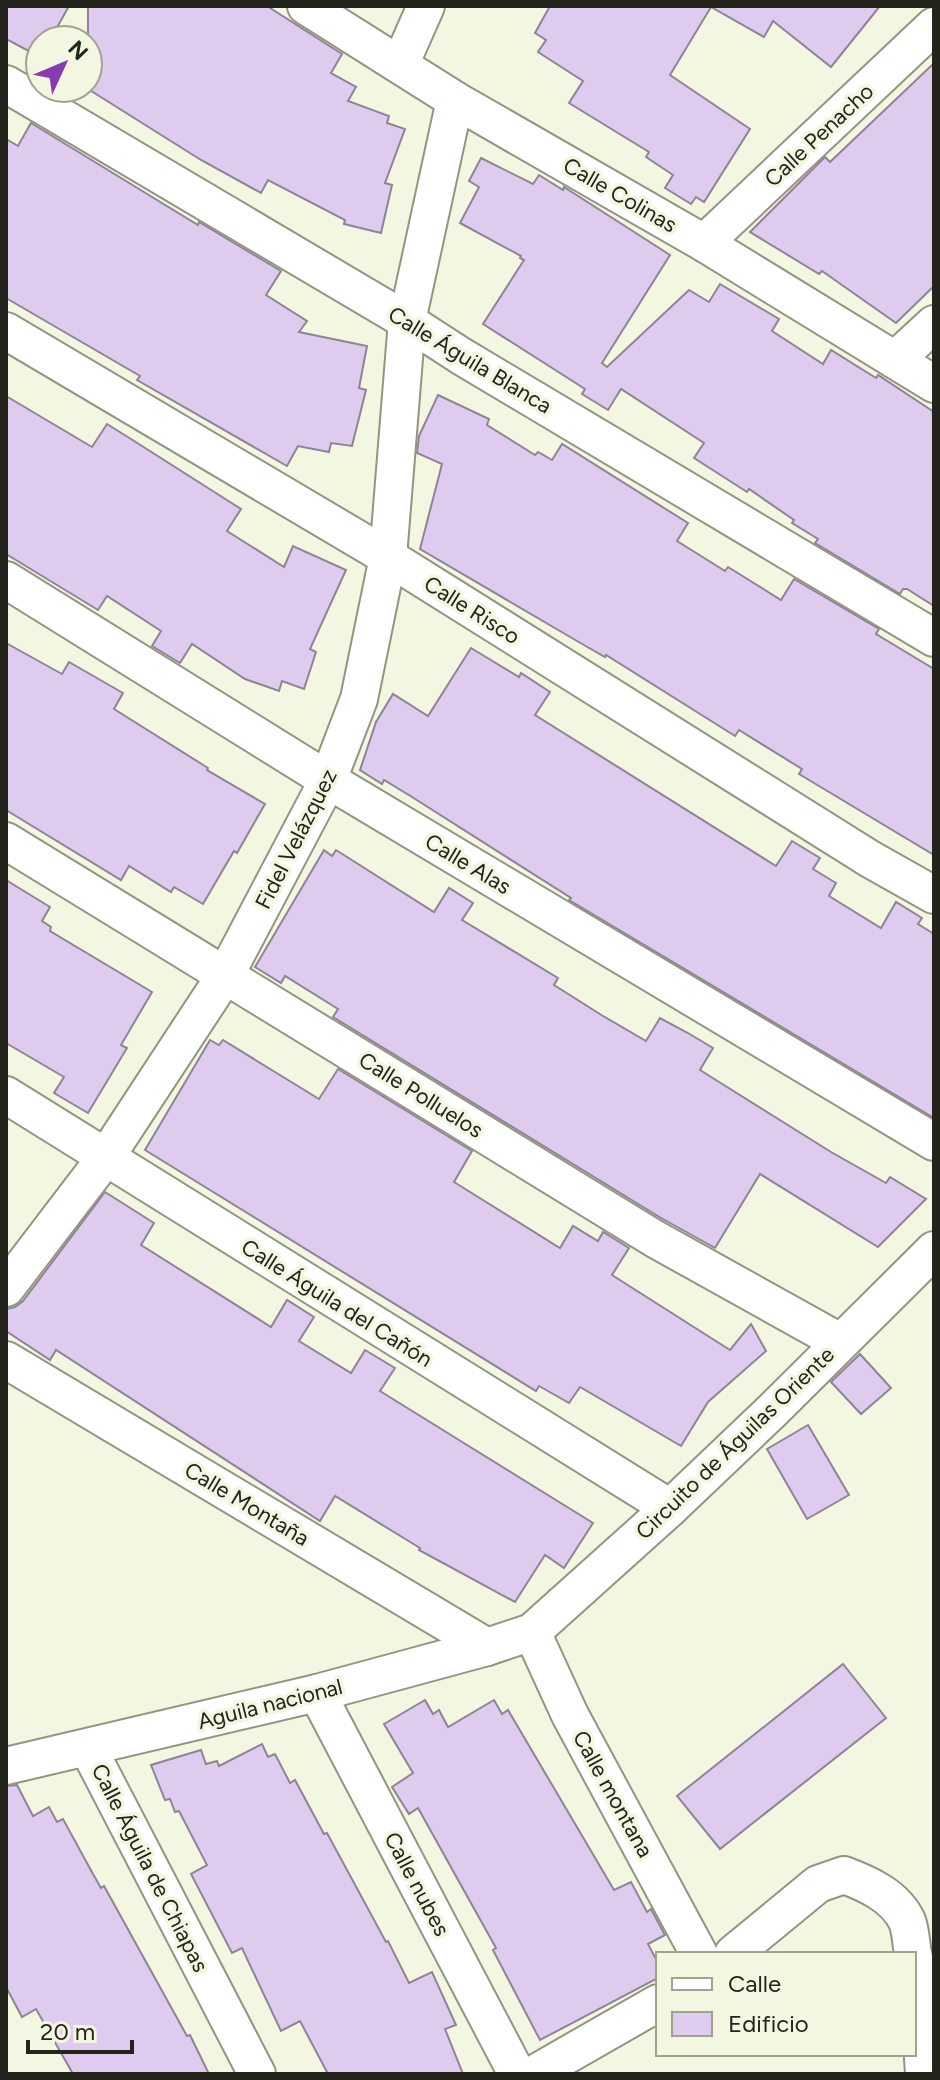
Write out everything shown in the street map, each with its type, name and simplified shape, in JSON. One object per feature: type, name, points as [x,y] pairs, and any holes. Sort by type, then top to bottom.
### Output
[{"type":"street","name":"Calle Colinas","points":[[306,6],[455,100],[704,243],[934,384]]},
{"type":"street","points":[[400,65],[426,6]]},
{"type":"street","name":"Calle Penacho","points":[[704,243],[934,26]]},
{"type":"street","name":"Calle Águila Blanca","points":[[6,84],[934,638]]},
{"type":"street","name":"Fidel Velázquez","points":[[6,1288],[106,1157],[226,974],[328,780],[359,699],[388,557],[407,321],[455,100]]},
{"type":"street","points":[[895,360],[934,324]]},
{"type":"street","name":"Calle Risco","points":[[6,331],[388,557],[870,859],[934,895]]},
{"type":"street","name":"Calle Alas","points":[[6,580],[328,780],[934,1142]]},
{"type":"street","name":"Calle Polluelos","points":[[6,841],[655,1239],[840,1342]]},
{"type":"street","name":"Calle Águila del Cañón","points":[[6,1095],[670,1508]]},
{"type":"street","name":"Circuito de Águilas Oriente","points":[[532,1632],[670,1508],[934,1250]]},
{"type":"street","name":"Calle Montaña","points":[[6,1360],[487,1647]]},
{"type":"street","name":"Aguila nacional","points":[[6,1766],[317,1693],[532,1632]]},
{"type":"street","name":"Calle montana","points":[[532,1632],[570,1715],[698,1952]]},
{"type":"street","name":"Calle nubes","points":[[317,1693],[517,2074]]},
{"type":"street","name":"Calle Águila de Chiapas","points":[[88,1748],[257,2074]]},
{"type":"street","points":[[735,1952],[818,1884],[844,1875],[875,1888],[892,1902],[907,1921],[913,1952]]},
{"type":"street","points":[[916,1967],[924,2074]]},
{"type":"street","points":[[534,2074],[656,2004]]},
{"type":"building","points":[[6,6],[69,6],[59,24],[24,24],[24,49],[6,39]]},
{"type":"building","points":[[88,6],[267,6],[342,54],[331,73],[356,87],[348,101],[389,116],[387,123],[405,129],[385,183],[392,185],[381,233],[344,224],[345,220],[268,180],[261,193],[201,160],[104,99],[104,24],[88,24]]},
{"type":"building","points":[[550,6],[880,6],[831,67],[773,21],[764,37],[711,7],[670,75],[750,129],[704,202],[696,197],[691,204],[665,188],[673,175],[646,157],[649,152],[569,103],[583,81],[538,52],[546,40],[535,33]]},
{"type":"building","points":[[934,63],[934,286],[896,323],[822,271],[819,274],[750,232],[825,157],[830,162]]},
{"type":"building","points":[[31,123],[198,225],[199,222],[281,271],[266,295],[307,321],[299,332],[367,346],[359,388],[366,390],[352,446],[331,443],[329,452],[298,446],[287,466],[137,380],[140,376],[6,298],[6,139],[18,146]]},
{"type":"building","points":[[481,158],[533,184],[539,175],[563,190],[564,187],[670,255],[602,363],[607,367],[689,290],[709,302],[720,284],[779,319],[772,331],[823,364],[831,350],[876,378],[878,375],[934,412],[934,606],[907,589],[900,594],[815,543],[818,539],[792,523],[794,520],[749,489],[747,492],[694,458],[704,443],[621,389],[608,410],[582,394],[585,389],[483,324],[524,260],[460,223],[479,187],[469,181]]},
{"type":"building","points":[[438,395],[489,419],[487,425],[535,455],[538,452],[552,460],[562,444],[688,523],[677,541],[725,571],[728,567],[781,600],[794,579],[879,629],[876,634],[934,669],[934,855],[799,774],[802,769],[739,730],[735,736],[606,655],[420,549],[442,464],[417,453],[419,436]]},
{"type":"building","points":[[6,396],[92,447],[107,424],[241,509],[227,531],[284,567],[293,546],[346,570],[310,649],[316,652],[304,689],[282,681],[279,691],[245,679],[192,644],[180,663],[152,646],[161,631],[107,596],[98,610],[6,554]]},
{"type":"building","points":[[6,643],[62,674],[69,662],[123,693],[114,709],[265,804],[203,904],[174,887],[171,892],[129,866],[121,880],[6,810]]},
{"type":"building","points":[[471,648],[519,677],[521,673],[550,692],[535,715],[776,866],[792,841],[820,858],[813,869],[836,883],[829,896],[881,928],[896,902],[922,918],[918,924],[934,934],[934,1118],[569,900],[571,898],[384,780],[382,784],[360,770],[376,722],[393,694],[428,716]]},
{"type":"building","points":[[324,850],[332,856],[336,850],[434,912],[449,888],[473,903],[462,920],[558,978],[554,985],[646,1041],[660,1018],[688,1033],[713,1048],[700,1070],[831,1152],[886,1183],[890,1177],[926,1199],[878,1247],[760,1174],[715,1248],[661,1218],[333,1017],[338,1009],[285,976],[281,983],[255,967]]},
{"type":"building","points":[[6,880],[50,907],[42,921],[51,927],[50,931],[152,992],[121,1045],[127,1048],[88,1113],[54,1093],[64,1077],[6,1043]]},
{"type":"building","points":[[210,1040],[219,1045],[223,1040],[319,1099],[338,1069],[472,1151],[454,1182],[560,1248],[573,1226],[598,1241],[603,1232],[629,1248],[612,1275],[730,1350],[751,1324],[766,1351],[708,1402],[681,1446],[580,1387],[569,1403],[539,1386],[536,1391],[145,1150]]},
{"type":"building","points":[[105,1192],[154,1223],[141,1245],[271,1327],[287,1300],[314,1317],[299,1341],[351,1373],[365,1350],[395,1368],[380,1391],[593,1523],[564,1568],[545,1555],[515,1602],[419,1550],[335,1496],[320,1521],[56,1350],[50,1360],[6,1331],[6,1309],[23,1301]]},
{"type":"building","points":[[860,1354],[891,1388],[861,1414],[831,1382]]},
{"type":"building","points":[[808,1425],[849,1495],[807,1519],[767,1449]]},
{"type":"building","points":[[843,1664],[886,1718],[720,1849],[677,1796]]},
{"type":"building","points":[[425,1700],[433,1714],[439,1710],[448,1727],[494,1700],[502,1714],[508,1710],[614,1890],[631,1882],[647,1912],[651,1909],[665,1935],[648,1944],[656,1959],[656,1979],[540,2040],[493,1950],[496,1948],[418,1808],[409,1814],[392,1787],[413,1773],[384,1724]]},
{"type":"building","points":[[262,1744],[268,1757],[275,1754],[290,1783],[295,1780],[409,1983],[432,1972],[456,2025],[445,2029],[463,2074],[328,2074],[300,2021],[281,2031],[242,1948],[232,1953],[191,1874],[207,1865],[179,1811],[175,1812],[170,1799],[165,1800],[151,1765],[201,1750],[206,1764],[217,1761],[219,1766]]},
{"type":"building","points":[[17,1785],[33,1816],[49,1807],[57,1822],[63,1819],[187,2036],[190,2035],[209,2074],[73,2074],[36,2009],[22,2017],[6,1987],[6,1786]]}]
